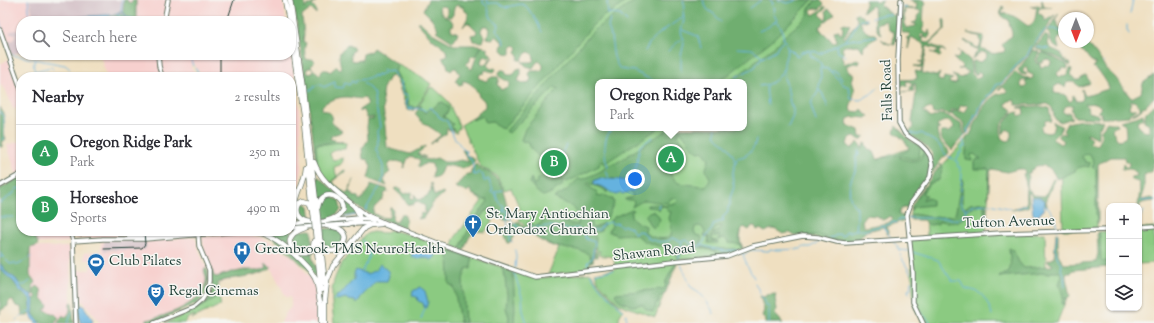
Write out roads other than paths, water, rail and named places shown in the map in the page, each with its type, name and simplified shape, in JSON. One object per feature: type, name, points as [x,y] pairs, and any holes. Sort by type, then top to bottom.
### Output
[{"type":"highway","points":[[286,0],[288,16]]},
{"type":"highway","points":[[290,0],[292,16]]},
{"type":"highway","points":[[296,41],[310,144],[315,219]]},
{"type":"highway","points":[[295,60],[325,299]]},
{"type":"highway","points":[[300,94],[312,212]]},
{"type":"highway","points":[[310,144],[315,165],[322,178],[354,206],[366,215],[383,224]]},
{"type":"highway","points":[[296,213],[297,198],[305,178],[306,154]]},
{"type":"highway","points":[[315,219],[319,204],[323,198],[330,195],[338,198],[342,205],[341,213],[337,218],[326,223]]},
{"type":"highway","points":[[303,201],[307,202],[310,205],[315,219],[303,220],[299,216],[299,204],[303,201]]},
{"type":"highway","points":[[346,224],[356,222],[359,218],[358,212],[354,206]]},
{"type":"highway","points":[[317,230],[322,243],[326,248],[334,251],[340,249],[346,241],[344,233],[338,228],[326,223]]},
{"type":"highway","points":[[324,323],[328,276],[336,261],[364,228],[372,224],[383,224]]},
{"type":"highway","points":[[296,231],[304,225]]},
{"type":"highway","points":[[292,236],[290,244],[295,251],[302,253],[308,252],[314,245],[314,237],[317,230]]},
{"type":"highway","points":[[317,230],[321,305],[320,323]]},
{"type":"highway","points":[[269,236],[304,264],[313,275],[321,305]]},
{"type":"highway","points":[[314,237],[319,265]]},
{"type":"main road","points":[[165,16],[168,0]]},
{"type":"main road","name":"Falls Road","points":[[901,0],[898,60],[898,120],[900,127],[905,134],[926,150],[930,156],[932,165],[928,180],[908,208],[907,215],[913,273],[913,302],[923,323]]},
{"type":"main road","points":[[0,30],[16,74]]},
{"type":"main road","points":[[158,60],[161,72]]},
{"type":"main road","points":[[0,186],[16,177]]},
{"type":"main road","name":"Shawan Road","points":[[296,227],[359,218],[374,220],[405,231]]},
{"type":"main road","name":"Shawan Road","points":[[304,225],[315,219],[326,223],[383,224],[533,277],[724,256],[740,252],[753,246],[798,237],[810,236],[826,238],[844,243],[909,239]]},
{"type":"main road","points":[[296,224],[304,225]]},
{"type":"main road","points":[[1142,227],[1154,226]]},
{"type":"main road","name":"Tufton Avenue","points":[[909,239],[1008,233],[1106,230]]},
{"type":"main road","points":[[72,236],[78,241]]},
{"type":"main road","points":[[72,236],[76,323]]},
{"type":"main road","points":[[126,239],[150,236]]},
{"type":"main road","points":[[72,241],[157,236]]},
{"type":"main road","points":[[154,323],[194,307],[204,297],[208,289],[209,274],[207,264],[200,248],[200,236]]},
{"type":"water","points":[[115,14],[110,16],[88,16]]},
{"type":"water","points":[[600,178],[629,182],[635,189],[622,194],[620,192],[615,195],[604,187],[594,184],[594,181]]},
{"type":"water","points":[[1031,197],[1039,197],[1045,201],[1043,211],[1036,216],[1033,214]]},
{"type":"water","points":[[438,248],[438,250],[435,252],[436,256],[432,260],[423,257],[417,259],[411,256],[412,253],[415,252]]},
{"type":"water","points":[[0,263],[6,272],[16,279],[23,290],[32,295],[34,301],[33,314],[40,323],[36,323],[31,316],[31,299],[20,291],[14,282],[5,274],[0,268]]},
{"type":"water","points":[[380,264],[388,271],[389,276],[387,281],[376,281],[361,297],[357,304],[355,301],[348,300],[346,298],[337,300],[336,296],[340,295],[354,279],[356,270],[367,274],[376,270]]},
{"type":"water","points":[[420,287],[425,291],[428,302],[426,308],[424,307],[423,303],[418,301],[417,297],[412,296],[413,291]]},
{"type":"water","points":[[78,305],[83,305],[93,320],[92,323],[80,323]]},
{"type":"waterway","points":[[28,0],[30,16]]},
{"type":"waterway","points":[[121,11],[122,0]]},
{"type":"waterway","points":[[484,0],[483,3],[487,6],[491,18],[499,25],[497,30],[505,44]]},
{"type":"waterway","points":[[487,0],[488,3],[498,3],[507,8],[509,7]]},
{"type":"waterway","points":[[607,0],[610,19],[608,27],[614,58],[617,64],[620,69],[634,71],[649,79]]},
{"type":"waterway","points":[[681,71],[681,56],[684,43],[681,31],[685,7],[683,0]]},
{"type":"waterway","points":[[703,0],[707,9],[721,22]]},
{"type":"waterway","points":[[749,9],[761,0]]},
{"type":"waterway","points":[[770,0],[773,3],[772,6],[775,8],[773,13],[782,29],[784,41],[787,42],[786,45],[788,49],[784,63],[784,78],[787,85],[790,103],[793,109],[793,116],[788,127]]},
{"type":"waterway","points":[[778,0],[788,3],[797,0]]},
{"type":"waterway","points":[[1130,14],[1133,0]]},
{"type":"waterway","points":[[506,7],[521,4],[526,6],[542,32]]},
{"type":"waterway","points":[[896,10],[899,7]]},
{"type":"waterway","points":[[902,7],[907,8]]},
{"type":"waterway","points":[[608,13],[620,15],[627,22]]},
{"type":"waterway","points":[[872,18],[884,14],[891,15]]},
{"type":"waterway","points":[[645,51],[650,42],[661,32],[683,17]]},
{"type":"waterway","points":[[845,41],[851,34],[856,24],[867,19]]},
{"type":"waterway","points":[[759,31],[776,21]]},
{"type":"waterway","points":[[0,22],[2,29]]},
{"type":"waterway","points":[[1127,25],[1129,34]]},
{"type":"waterway","points":[[966,135],[969,132],[967,130],[975,118],[974,116],[978,114],[980,106],[986,100],[987,96],[991,94],[997,84],[1001,84],[1020,61],[1027,56],[1031,47],[1046,29]]},
{"type":"waterway","points":[[1049,29],[1058,30]]},
{"type":"waterway","points":[[682,30],[698,37],[701,48]]},
{"type":"waterway","points":[[788,49],[797,56],[802,52],[810,50],[811,52],[813,50],[820,54],[844,41],[876,36]]},
{"type":"waterway","points":[[668,51],[682,38]]},
{"type":"waterway","points":[[736,77],[755,67],[760,59],[776,50],[778,45],[783,42]]},
{"type":"waterway","points":[[837,45],[838,52],[846,56]]},
{"type":"waterway","points":[[1036,47],[1049,49]]},
{"type":"waterway","points":[[737,48],[752,49],[762,56]]},
{"type":"waterway","points":[[810,52],[811,56],[819,61],[822,66],[820,69],[821,76],[818,92],[812,101],[811,106],[816,121]]},
{"type":"waterway","points":[[12,55],[16,56]]},
{"type":"waterway","points":[[35,60],[34,69],[36,72]]},
{"type":"waterway","points":[[38,60],[65,65],[70,69]]},
{"type":"waterway","points":[[191,60],[193,66]]},
{"type":"waterway","points":[[35,71],[51,67],[53,69]]},
{"type":"waterway","points":[[195,68],[198,72]]},
{"type":"waterway","points":[[821,68],[828,69],[844,85],[849,87],[851,99],[860,100],[871,94]]},
{"type":"waterway","points":[[759,86],[777,79],[783,69]]},
{"type":"waterway","points":[[308,90],[312,90],[319,84],[324,87],[335,82],[335,87],[343,88],[345,83],[349,85],[352,81],[355,83],[357,80],[370,77],[372,78],[372,76],[374,75],[375,77],[377,74],[379,76],[380,74],[384,73],[383,70],[386,72],[392,71],[402,83],[400,85],[402,87],[402,93],[408,95],[406,102],[408,109],[411,110],[410,107],[412,107],[414,109],[421,108],[426,111],[431,107],[439,117],[447,121],[454,137],[466,151],[466,155],[472,160],[473,174],[476,175],[478,172],[483,175],[484,181],[487,179],[489,180],[493,189],[491,192],[495,192],[499,203],[504,206],[503,211],[508,211],[507,215],[520,229],[529,229],[534,226],[540,228],[548,226],[567,229],[577,228],[584,233],[591,230],[599,230],[603,224],[610,222],[613,224],[617,223],[621,227],[624,225],[631,228],[635,234],[638,231],[643,232],[649,239],[660,242],[668,241],[672,238],[681,241],[687,240],[691,244],[696,244],[697,247],[701,245],[724,251],[738,251]]},
{"type":"waterway","points":[[831,71],[837,72],[842,80]]},
{"type":"waterway","points":[[362,82],[375,95],[374,100],[380,127],[377,131],[378,143],[376,150],[383,166],[383,179],[381,184]]},
{"type":"waterway","points":[[766,86],[768,105]]},
{"type":"waterway","points":[[872,93],[879,87]]},
{"type":"waterway","points":[[818,89],[822,93],[828,107]]},
{"type":"waterway","points":[[0,112],[4,117],[4,140]]},
{"type":"waterway","points":[[608,179],[606,170],[608,166],[605,155],[605,147],[607,136],[610,131]]},
{"type":"waterway","points":[[715,131],[717,137],[727,146],[735,160]]},
{"type":"waterway","points":[[905,131],[917,135],[922,133],[936,142],[946,155]]},
{"type":"waterway","points":[[625,181],[630,178],[635,170],[640,146],[653,137]]},
{"type":"waterway","points":[[705,238],[714,224],[724,220],[722,218],[728,212],[730,198],[734,187],[732,175],[737,158],[750,152],[756,139]]},
{"type":"waterway","points":[[957,164],[959,163],[957,161],[957,157],[959,156],[959,153],[962,152],[962,147],[965,147],[963,140]]},
{"type":"waterway","points":[[550,173],[557,168],[558,161],[566,145]]},
{"type":"waterway","points":[[856,230],[857,208],[850,198],[849,190],[852,177],[856,169],[856,156],[859,155],[859,150]]},
{"type":"waterway","points":[[948,156],[956,161]]},
{"type":"waterway","points":[[908,218],[947,218],[958,220],[964,215],[966,209],[960,202],[962,174],[960,172],[960,167],[957,166]]},
{"type":"waterway","points":[[365,211],[380,187]]},
{"type":"waterway","points":[[0,203],[14,193],[16,189]]},
{"type":"waterway","points":[[495,192],[502,190]]},
{"type":"waterway","points":[[1141,201],[1154,200]]},
{"type":"waterway","points":[[658,208],[659,204]]},
{"type":"waterway","points":[[966,209],[974,205],[988,204]]},
{"type":"waterway","points":[[990,204],[1013,209],[1027,205]]},
{"type":"waterway","points":[[1048,207],[1055,217],[1057,230]]},
{"type":"waterway","points":[[344,218],[356,215]]},
{"type":"waterway","points":[[507,216],[510,240],[512,242]]},
{"type":"waterway","points":[[0,217],[13,217]]},
{"type":"waterway","points":[[827,238],[838,234],[843,236],[846,231],[867,230],[874,227],[879,227],[881,225],[885,226],[893,222],[895,223],[900,219],[906,219]]},
{"type":"waterway","points":[[883,227],[892,239]]},
{"type":"waterway","points":[[1057,233],[1056,253],[1062,264],[1061,270],[1064,274],[1065,287]]},
{"type":"waterway","points":[[584,234],[586,239],[595,242],[592,258],[587,263],[589,268]]},
{"type":"waterway","points":[[701,244],[705,239]]},
{"type":"waterway","points":[[362,240],[369,256],[362,271]]},
{"type":"waterway","points":[[740,253],[745,254],[750,250],[769,251],[770,249],[801,249],[804,247],[810,247],[823,240]]},
{"type":"waterway","points":[[679,259],[682,241]]},
{"type":"waterway","points":[[893,241],[900,250],[901,257],[911,274]]},
{"type":"waterway","points":[[515,250],[515,268]]},
{"type":"waterway","points":[[900,250],[909,251]]},
{"type":"waterway","points":[[0,252],[2,256]]},
{"type":"waterway","points":[[912,252],[938,260],[952,281],[961,281],[965,288],[981,294],[992,315]]},
{"type":"waterway","points":[[743,255],[746,265],[754,278]]},
{"type":"waterway","points":[[0,258],[2,256],[10,264],[14,263],[18,265],[31,257]]},
{"type":"waterway","points":[[680,262],[691,287],[699,292],[705,299],[713,314]]},
{"type":"waterway","points":[[596,275],[596,273],[614,270]]},
{"type":"waterway","points":[[514,272],[522,297],[523,311],[527,323]]},
{"type":"waterway","points":[[590,274],[623,311]]},
{"type":"waterway","points":[[20,285],[25,285],[30,281]]},
{"type":"waterway","points":[[911,281],[910,290],[908,290],[911,296]]},
{"type":"waterway","points":[[755,283],[760,293]]},
{"type":"waterway","points":[[761,296],[765,301],[765,305],[769,307],[769,314]]},
{"type":"waterway","points":[[333,300],[338,298]]},
{"type":"waterway","points":[[421,319],[425,308]]},
{"type":"waterway","points":[[919,310],[931,323]]},
{"type":"waterway","points":[[16,320],[27,312],[31,311]]},
{"type":"waterway","points":[[68,323],[72,312]]},
{"type":"waterway","points":[[626,314],[627,323]]},
{"type":"waterway","points":[[769,315],[769,323]]},
{"type":"tram line","points":[[229,16],[234,0]]},
{"type":"tram line","points":[[220,60],[220,72]]},
{"type":"tram line","points":[[104,249],[142,248],[145,244],[144,236]]},
{"type":"place","name":"Oregon Ridge Park","points":[[671,159]]},
{"type":"place","name":"Horseshoe","points":[[554,163]]},
{"type":"place","name":"St. Mary Antiochian Orthodox Church","points":[[473,238]]},
{"type":"place","name":"Greenbrook TMS NeuroHealth","points":[[242,265]]},
{"type":"place","name":"Club Pilates","points":[[96,277]]},
{"type":"place","name":"Regal Cinemas","points":[[156,307]]}]
